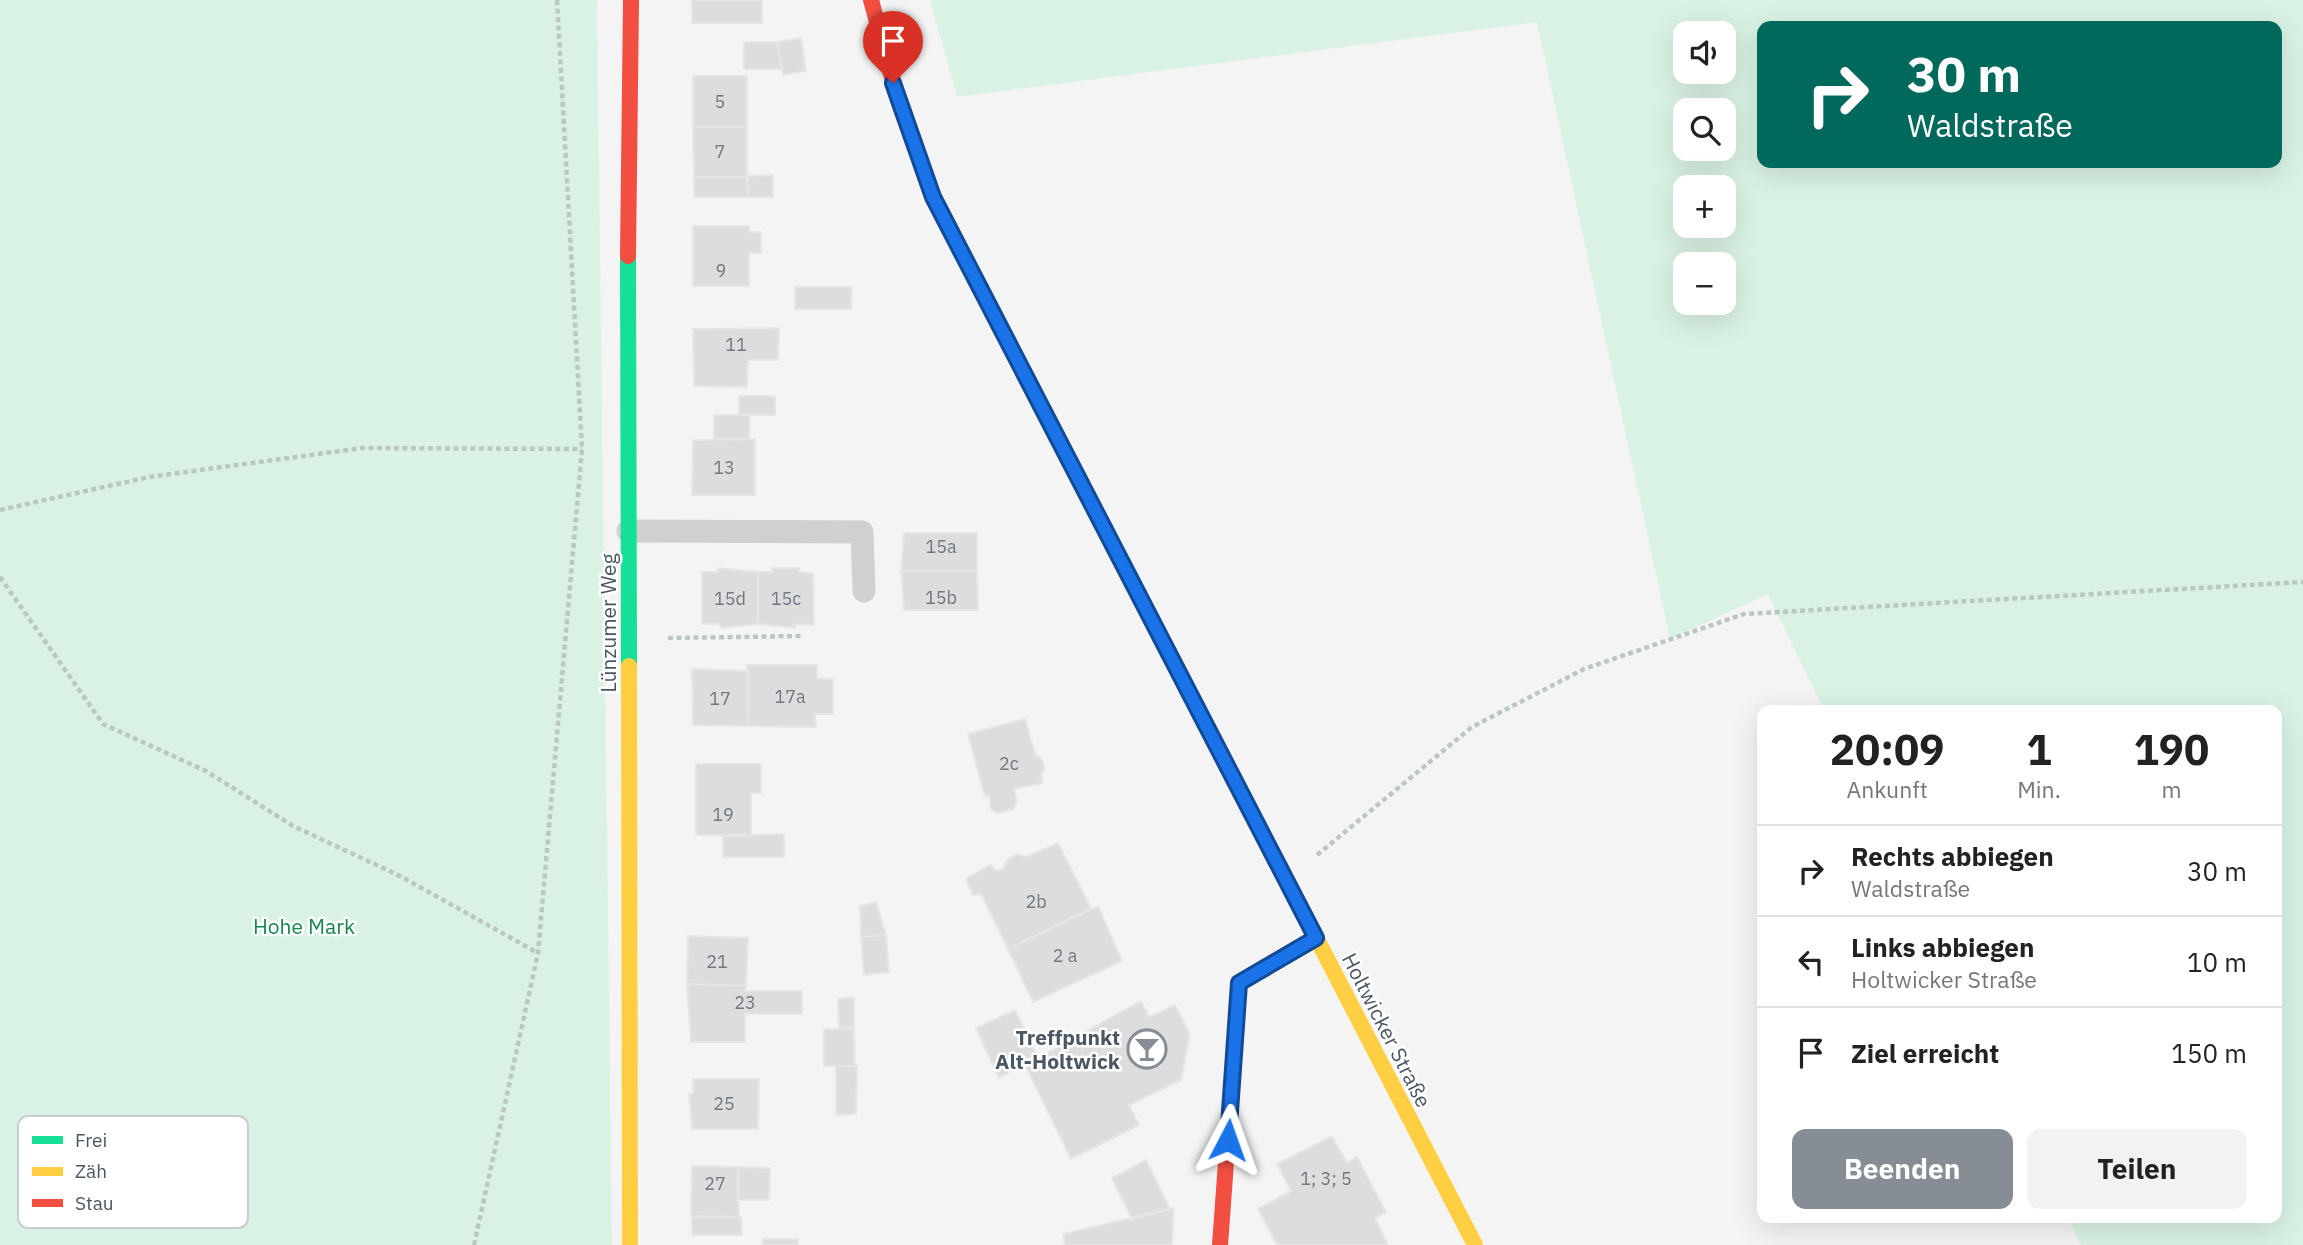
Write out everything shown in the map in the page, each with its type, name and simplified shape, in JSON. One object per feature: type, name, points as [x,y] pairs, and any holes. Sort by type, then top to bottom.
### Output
[{"type":"street","name":"Lünzumer Weg","points":[[629,1245],[628,120],[631,0]]},
{"type":"street","name":"Holtwicker Straße","points":[[871,0],[899,103],[933,197],[1009,351],[1475,1245]]},
{"type":"street","points":[[1220,1245],[1239,983],[1316,938]]},
{"type":"lane","points":[[628,531],[862,532],[864,591]]},
{"type":"path","points":[[474,1245],[538,953],[582,449],[557,0]]},
{"type":"path","points":[[0,510],[149,477],[362,447],[582,449]]},
{"type":"path","points":[[0,577],[103,724],[206,771],[293,826],[400,876],[538,953]]},
{"type":"path","points":[[1286,880],[1472,727],[1584,669],[1744,614],[2303,582]]},
{"type":"path","points":[[629,639],[804,636]]},
{"type":"green space","name":"Hohe Mark","points":[[0,0],[597,0],[612,1245],[0,1245]]},
{"type":"green space","points":[[930,0],[2303,0],[2303,1245],[2081,1245],[2070,1223],[2282,1223],[2282,705],[1822,705],[1768,594],[1670,639],[1537,22],[957,97]]},
{"type":"building","points":[[692,0],[762,0],[762,23],[692,23]]},
{"type":"building","points":[[801,38],[806,71],[783,75],[777,42]]},
{"type":"building","points":[[744,42],[777,42],[782,69],[744,69]]},
{"type":"building","points":[[693,76],[747,76],[747,127],[693,127]]},
{"type":"building","points":[[693,127],[747,127],[747,177],[694,177]]},
{"type":"building","points":[[773,175],[773,197],[748,197],[748,176]]},
{"type":"building","points":[[694,177],[747,177],[748,197],[694,197]]},
{"type":"building","points":[[693,226],[749,226],[749,232],[761,232],[761,253],[749,253],[749,286],[693,286]]},
{"type":"building","points":[[795,287],[852,287],[851,309],[795,309]]},
{"type":"building","points":[[779,328],[778,360],[748,360],[747,387],[694,386],[693,329]]},
{"type":"building","points":[[739,396],[775,396],[775,415],[739,414]]},
{"type":"building","points":[[714,415],[750,415],[749,439],[714,439]]},
{"type":"building","points":[[755,439],[755,495],[692,495],[693,440]]},
{"type":"building","points":[[904,533],[977,533],[977,571],[901,571]]},
{"type":"building","points":[[718,568],[758,572],[758,624],[721,628],[720,624],[702,624],[702,572],[718,572]]},
{"type":"building","points":[[772,568],[799,568],[799,572],[813,573],[814,625],[795,624],[795,628],[758,624],[758,572],[772,572]]},
{"type":"building","points":[[901,571],[977,571],[978,610],[904,610]]},
{"type":"building","points":[[747,665],[817,665],[817,678],[833,679],[833,714],[815,714],[816,727],[748,726]]},
{"type":"building","points":[[692,669],[748,671],[748,726],[693,725]]},
{"type":"building","points":[[1025,719],[1035,754],[1041,758],[1045,769],[1041,775],[1043,783],[1014,789],[1017,802],[1013,809],[997,813],[991,809],[989,796],[985,797],[968,734]]},
{"type":"building","points":[[696,764],[761,764],[761,793],[751,793],[751,836],[696,835]]},
{"type":"building","points":[[784,834],[784,857],[723,857],[723,836]]},
{"type":"building","points":[[1058,843],[1091,908],[1008,949],[981,894],[973,895],[966,879],[990,865],[997,871],[1003,869],[1008,859],[1017,854],[1026,857]]},
{"type":"building","points":[[876,902],[886,935],[861,937],[860,906]]},
{"type":"building","points":[[1098,906],[1122,961],[1033,1002],[1008,949]]},
{"type":"building","points":[[886,935],[889,972],[864,975],[861,937]]},
{"type":"building","points":[[688,936],[748,938],[746,986],[687,984]]},
{"type":"building","points":[[687,984],[746,986],[745,991],[802,991],[802,1014],[745,1014],[745,1042],[691,1042]]},
{"type":"building","points":[[854,998],[854,1028],[839,1029],[838,999]]},
{"type":"building","points":[[1141,1001],[1149,1017],[1175,1005],[1190,1034],[1181,1080],[1129,1105],[1139,1125],[1071,1159],[1024,1063],[1037,1056],[1038,1058]]},
{"type":"building","points":[[1015,1010],[1037,1056],[999,1078],[976,1028]]},
{"type":"building","points":[[854,1028],[855,1066],[824,1066],[824,1029]]},
{"type":"building","points":[[836,1066],[857,1066],[856,1114],[836,1115]]},
{"type":"building","points":[[693,1079],[759,1079],[758,1129],[692,1129],[689,1094],[693,1093]]},
{"type":"building","points":[[1332,1136],[1347,1163],[1357,1157],[1386,1212],[1375,1218],[1388,1245],[1277,1245],[1258,1209],[1291,1191],[1277,1164]]},
{"type":"building","points":[[1146,1160],[1170,1209],[1132,1219],[1112,1178]]},
{"type":"building","points":[[692,1166],[738,1167],[739,1217],[691,1216]]},
{"type":"building","points":[[738,1167],[770,1168],[769,1200],[738,1200]]},
{"type":"building","points":[[1174,1208],[1172,1245],[1065,1245],[1063,1234]]},
{"type":"building","points":[[692,1217],[741,1217],[742,1235],[692,1235]]},
{"type":"building","points":[[763,1239],[798,1239],[798,1245],[763,1245]]},
{"type":"traffic: fast","points":[[628,256],[629,666]]},
{"type":"traffic: fast","points":[[1063,448],[1305,916]]},
{"type":"traffic: slow","points":[[629,666],[630,1245]]},
{"type":"traffic: slow","points":[[1305,916],[1475,1245]]},
{"type":"traffic: jam","points":[[628,256],[631,0]]},
{"type":"traffic: jam","points":[[871,0],[899,103],[933,197],[1063,448]]},
{"type":"traffic: jam","points":[[1220,1245],[1239,983],[1316,938]]},
{"type":"place","name":"Treffpunkt Alt-Holtwick","points":[[1147,1049]]},
{"type":"route","points":[[893,83],[933,197],[1003,338],[1316,938],[1239,983],[1228,1140]]}]
